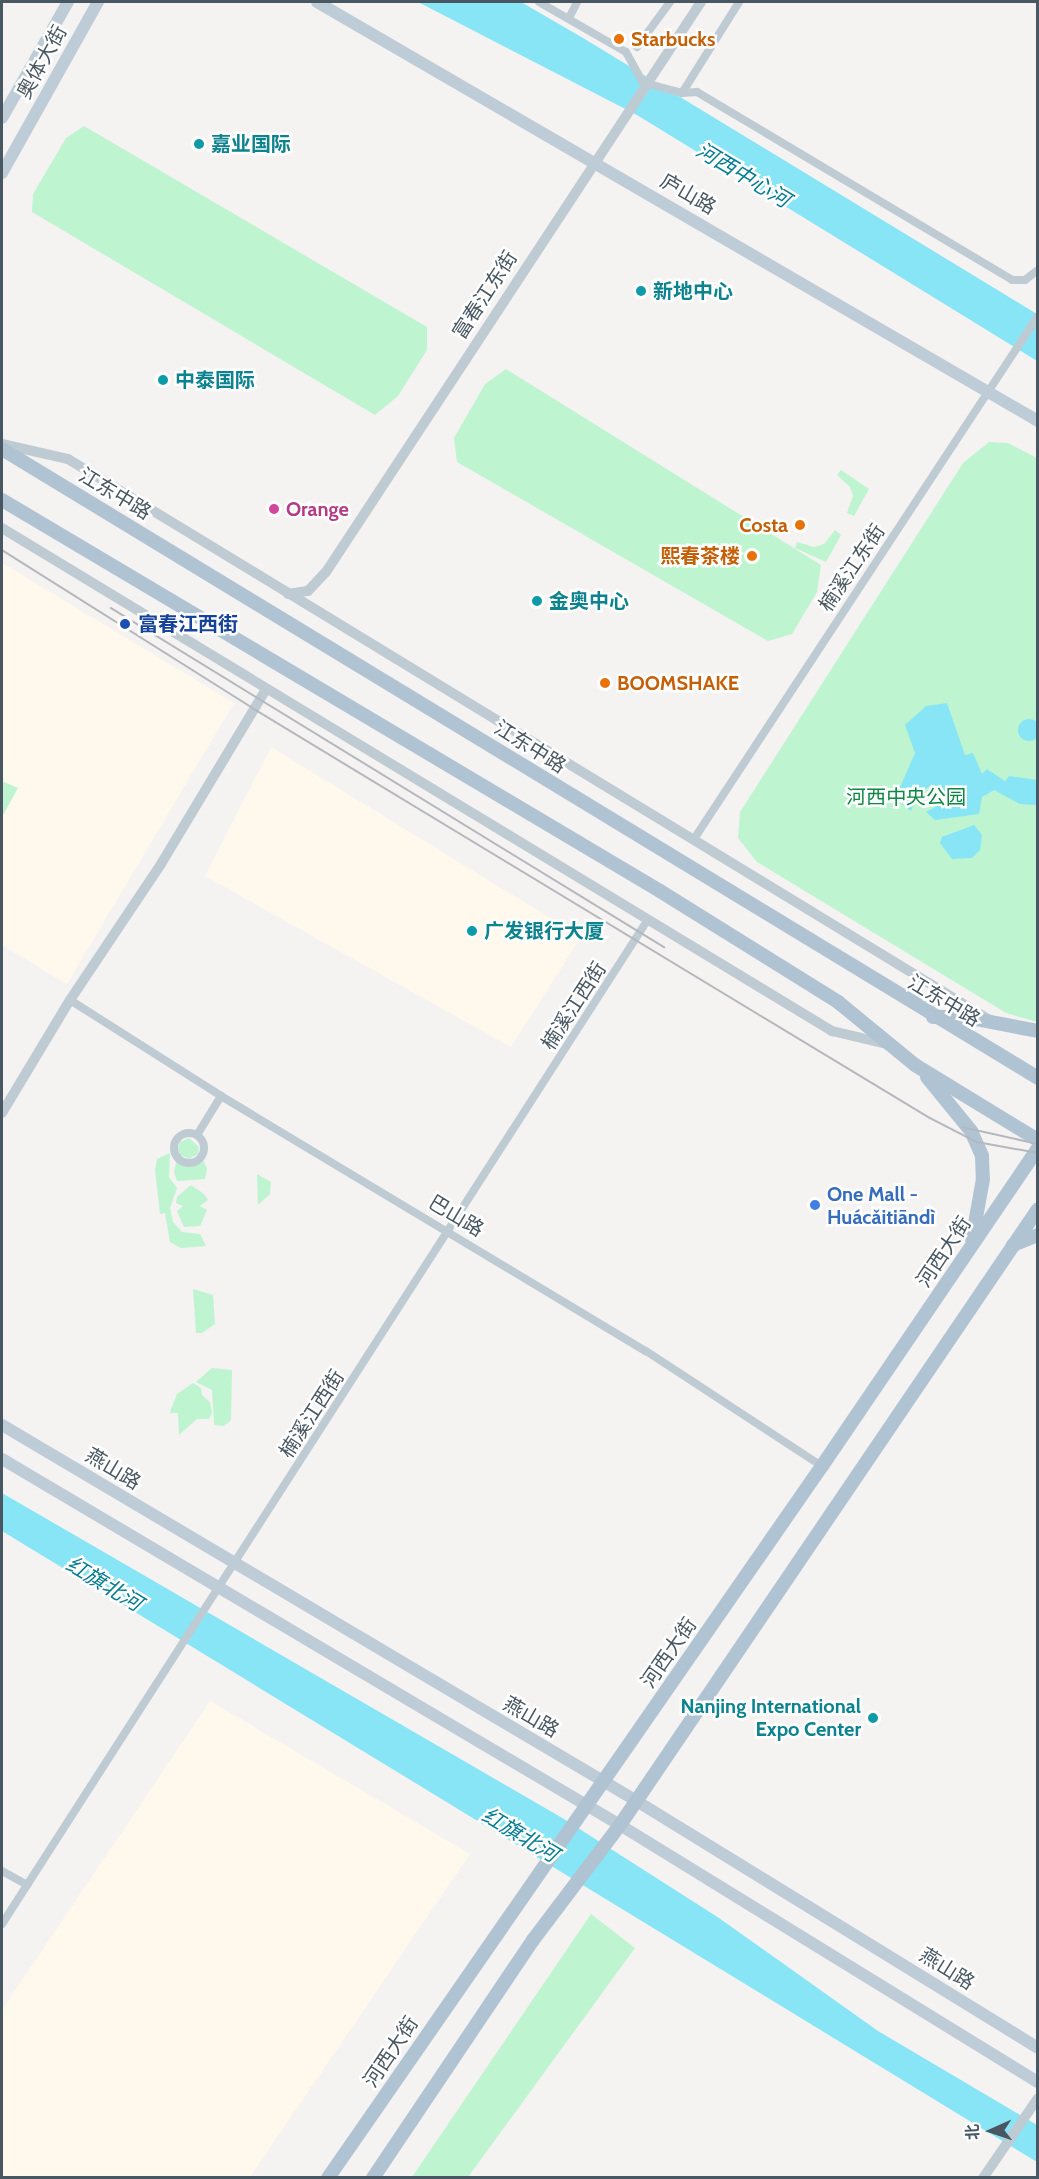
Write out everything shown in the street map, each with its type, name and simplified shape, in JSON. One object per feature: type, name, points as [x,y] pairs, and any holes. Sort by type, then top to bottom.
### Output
[{"type":"main road","name":"奥体大街","points":[[2,118],[68,2]]},
{"type":"main road","name":"奥体大街","points":[[2,173],[98,2]]},
{"type":"main road","name":"庐山路","points":[[317,2],[1038,421]]},
{"type":"main road","name":"江东中路","points":[[2,449],[296,625],[932,1017],[1038,1078]]},
{"type":"main road","points":[[2,500],[660,891],[838,1002],[915,1065],[1038,1140]]},
{"type":"main road","points":[[932,1017],[993,1023],[1038,1031]]},
{"type":"main road","points":[[915,1065],[971,1131],[982,1156],[979,1208],[969,1249]]},
{"type":"main road","name":"河西大街","points":[[328,2178],[822,1466],[1038,1148]]},
{"type":"main road","points":[[374,2178],[533,1940],[637,1801],[1038,1209]]},
{"type":"main road","points":[[1013,1245],[1038,1235]]},
{"type":"main road","name":"燕山路","points":[[2,1425],[234,1565],[637,1801],[1038,2048]]},
{"type":"main road","points":[[2,1459],[218,1590],[620,1825],[1038,2082]]},
{"type":"street","points":[[539,2],[626,52],[644,84],[682,93],[697,92],[1012,280],[1025,280],[1038,270]]},
{"type":"street","points":[[569,18],[577,2]]},
{"type":"street","points":[[637,47],[670,2]]},
{"type":"street","name":"富春江东街","points":[[288,594],[308,591],[326,572],[616,126],[701,2]]},
{"type":"street","points":[[682,93],[739,2]]},
{"type":"street","name":"楠溪江东街","points":[[694,839],[1038,316]]},
{"type":"street","name":"江东中路","points":[[2,444],[68,459],[993,1023]]},
{"type":"street","points":[[2,528],[646,921],[832,1031],[887,1044]]},
{"type":"street","points":[[2,1113],[70,1000],[161,864],[266,689]]},
{"type":"street","name":"楠溪江西街","points":[[2,1924],[646,921]]},
{"type":"street","name":"巴山路","points":[[70,1000],[221,1096],[646,1351],[822,1466]]},
{"type":"street","points":[[197,1135],[221,1096]]},
{"type":"street","points":[[2,1871],[27,1885]]},
{"type":"street","points":[[983,2178],[1038,2098]]},
{"type":"shaded area","points":[[2,563],[234,703],[67,984],[2,945]]},
{"type":"shaded area","points":[[271,747],[581,937],[511,1047],[205,876]]},
{"type":"shaded area","points":[[210,1701],[470,1854],[250,2177],[2,2177],[2,2010]]},
{"type":"green space","points":[[84,126],[427,327],[427,350],[398,396],[375,415],[32,212],[33,194],[66,138]]},
{"type":"green space","points":[[506,369],[821,565],[817,592],[792,634],[768,641],[457,462],[454,438],[485,384]]},
{"type":"green space","name":"河西中央公园","points":[[989,442],[1008,443],[1037,458],[1037,1022],[1006,1013],[757,862],[738,838],[740,812],[963,463]]},
{"type":"green space","points":[[841,470],[869,489],[854,516],[847,513],[853,496],[850,487],[837,475]]},
{"type":"green space","points":[[835,530],[841,535],[826,562],[795,548],[797,542],[814,547],[824,544]]},
{"type":"green space","points":[[2,783],[18,788],[2,817]]},
{"type":"green space","points":[[189,1138],[199,1147],[198,1154],[189,1159],[180,1155],[178,1149],[180,1142]]},
{"type":"green space","points":[[170,1153],[169,1177],[177,1188],[170,1208],[173,1222],[182,1232],[200,1234],[206,1246],[181,1248],[170,1242],[165,1213],[160,1214],[155,1170],[157,1159]]},
{"type":"green space","points":[[203,1159],[207,1169],[205,1179],[177,1181],[174,1172],[176,1162],[193,1167]]},
{"type":"green space","points":[[257,1174],[271,1182],[270,1194],[258,1205]]},
{"type":"green space","points":[[191,1185],[204,1194],[208,1200],[200,1206],[207,1210],[200,1226],[184,1227],[177,1211],[183,1206],[176,1203],[177,1197]]},
{"type":"green space","points":[[193,1289],[213,1295],[215,1324],[202,1333],[196,1333]]},
{"type":"green space","points":[[212,1368],[232,1370],[231,1420],[224,1426],[214,1425],[212,1390],[196,1382]]},
{"type":"green space","points":[[193,1383],[201,1388],[202,1395],[210,1402],[212,1413],[209,1419],[197,1419],[179,1435],[178,1413],[170,1413],[171,1409],[177,1394]]},
{"type":"green space","points":[[591,1914],[635,1948],[468,2177],[412,2177]]},
{"type":"water","name":"河西中心河","points":[[418,2],[521,2],[1037,314],[1037,361],[637,115]]},
{"type":"water","points":[[947,703],[965,755],[973,753],[982,774],[987,769],[1005,781],[1009,776],[1037,780],[1037,805],[1020,804],[994,790],[982,797],[979,814],[935,820],[926,812],[935,807],[940,795],[937,788],[930,786],[918,794],[911,811],[903,805],[897,794],[915,753],[905,725],[926,706]]},
{"type":"water","points":[[1029,719],[1037,722],[1040,730],[1037,738],[1029,741],[1021,738],[1018,730],[1021,722]]},
{"type":"water","points":[[974,825],[982,835],[980,850],[972,858],[952,859],[940,843],[942,837]]},
{"type":"water","name":"红旗北河","points":[[2,1493],[564,1819],[719,1918],[878,2031],[1037,2125],[1037,2162],[2,1531]]},
{"type":"tram line","points":[[2,550],[254,709],[930,1118],[977,1142],[1038,1153]]},
{"type":"tram line","points":[[111,608],[664,947]]},
{"type":"tram line","points":[[962,1127],[1038,1144]]},
{"type":"place","name":"Starbucks","points":[[619,39]]},
{"type":"place","name":"嘉业国际","points":[[199,144]]},
{"type":"place","name":"新地中心","points":[[641,291]]},
{"type":"place","name":"中泰国际","points":[[163,380]]},
{"type":"place","name":"Orange","points":[[274,509]]},
{"type":"place","name":"Costa","points":[[800,525]]},
{"type":"place","name":"熙春茶楼","points":[[752,556]]},
{"type":"place","name":"金奥中心","points":[[537,601]]},
{"type":"place","name":"富春江西街","points":[[125,624]]},
{"type":"place","name":"BOOMSHAKE","points":[[605,683]]},
{"type":"place","name":"广发银行大厦","points":[[472,931]]},
{"type":"place","name":"One Mall - Huácǎitiāndì","points":[[815,1205]]},
{"type":"place","name":"Nanjing International Expo Center","points":[[873,1718]]}]
